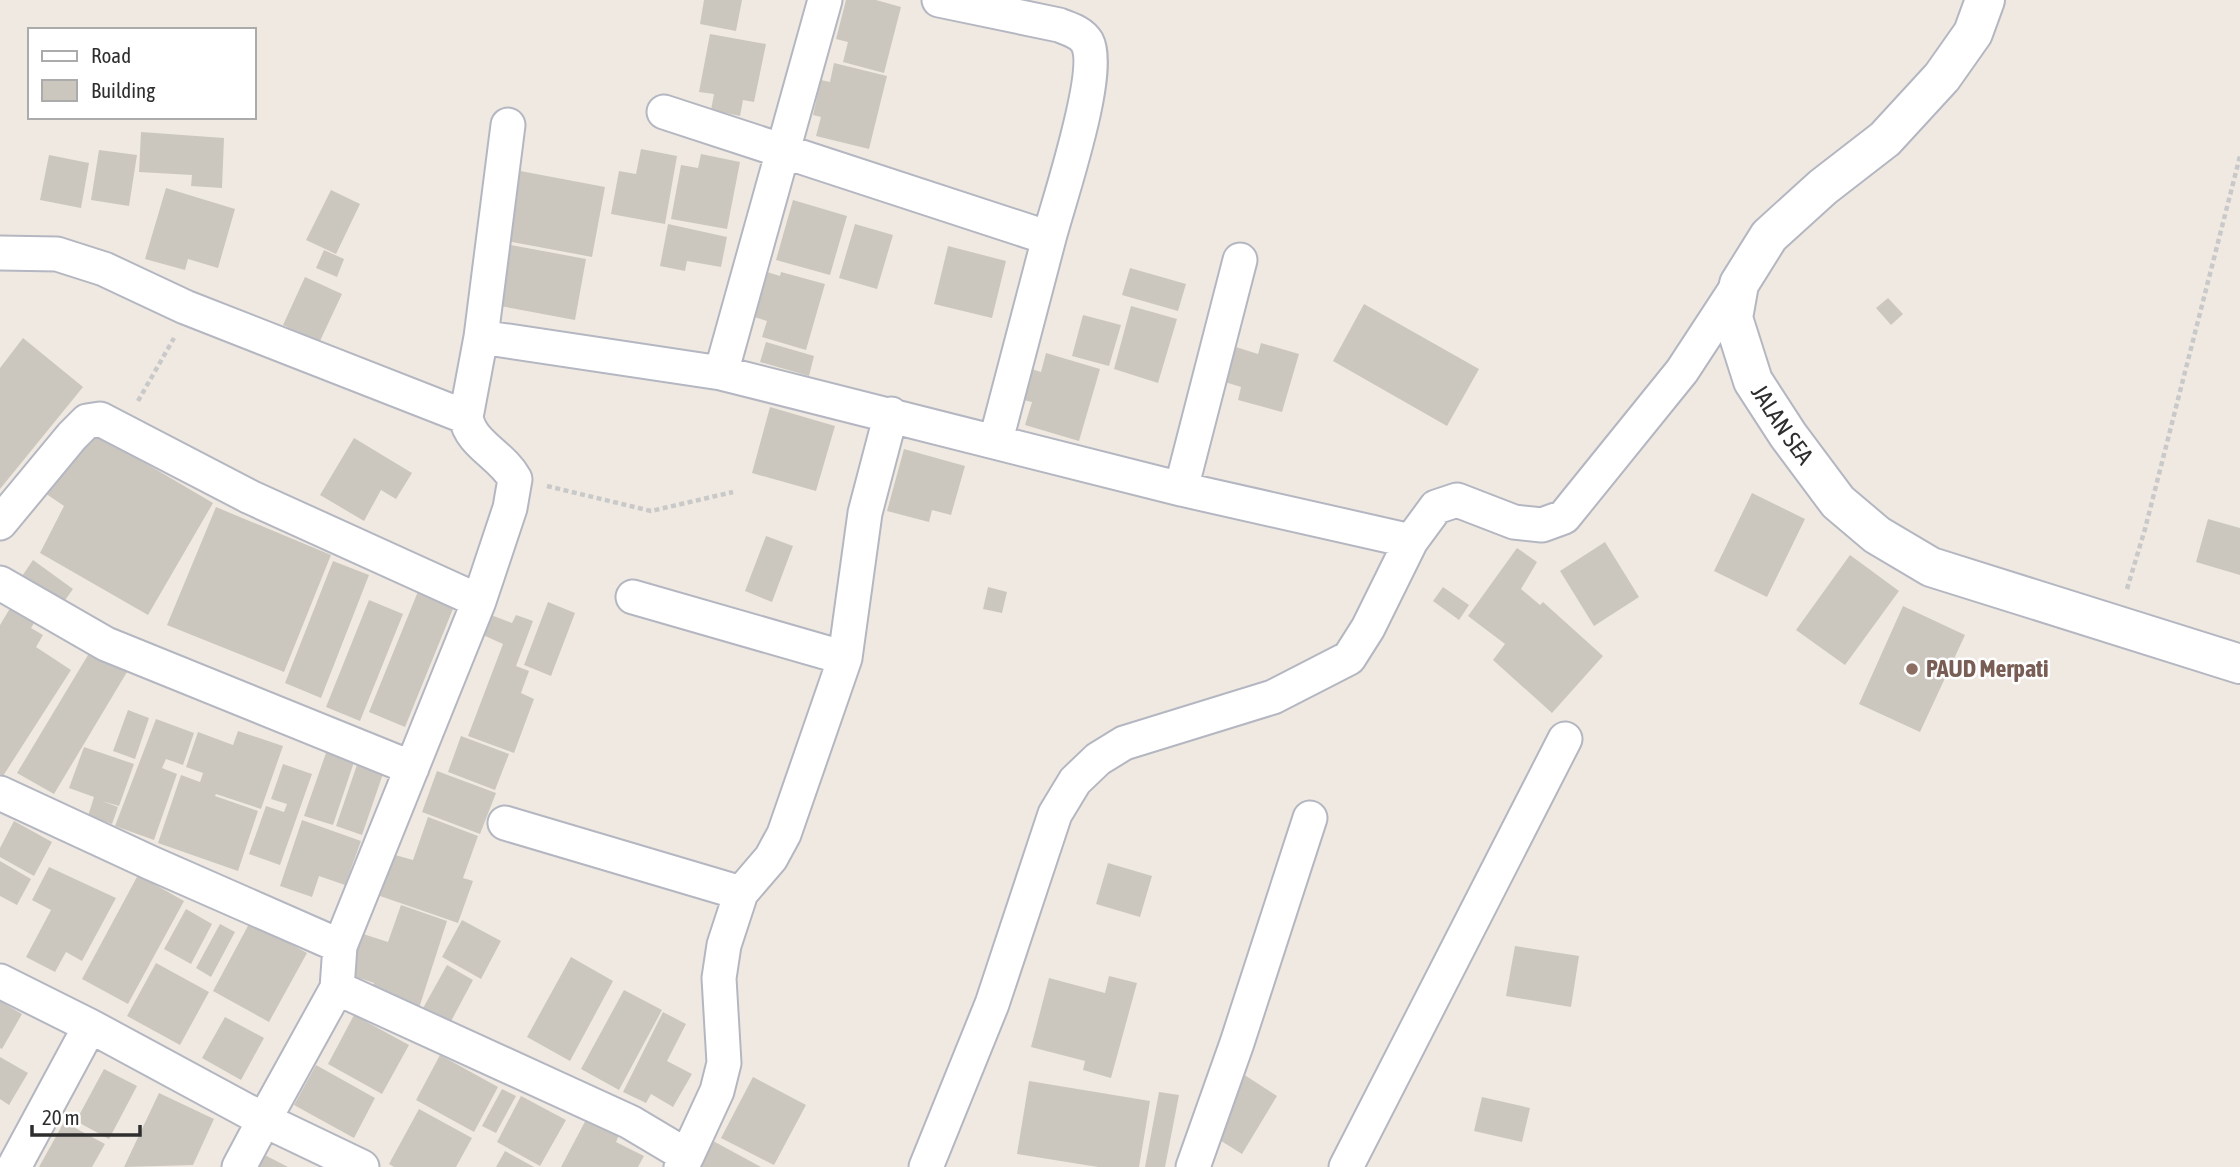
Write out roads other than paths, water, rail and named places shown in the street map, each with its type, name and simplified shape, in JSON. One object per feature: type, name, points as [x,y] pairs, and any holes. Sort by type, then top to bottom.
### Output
[{"type":"main road","name":"JALAN SEA","points":[[1985,0],[1973,33],[1942,76],[1885,139],[1823,187],[1769,236],[1739,284],[1733,318],[1753,381],[1787,435],[1838,502],[1877,535],[1931,567],[2240,664]]},
{"type":"street","points":[[721,373],[825,0]]},
{"type":"street","points":[[939,0],[1059,25],[1076,31],[1086,40],[1092,58],[1089,85],[996,440]]},
{"type":"street","points":[[664,112],[1049,238]]},
{"type":"street","points":[[239,1167],[337,988],[340,946],[479,601],[510,508],[515,479],[503,460],[476,440],[467,428],[466,417],[481,337],[508,125]]},
{"type":"street","points":[[0,253],[57,254],[104,269],[186,307],[466,417]]},
{"type":"street","points":[[1181,489],[1240,260]]},
{"type":"street","points":[[926,1167],[992,1004],[1055,814],[1075,781],[1098,759],[1124,743],[1273,697],[1349,658],[1368,628],[1411,541],[1436,507],[1457,500],[1514,522],[1542,525],[1564,517],[1682,371],[1739,284]]},
{"type":"street","points":[[481,337],[721,373],[996,440],[1181,489],[1411,541]]},
{"type":"street","points":[[337,988],[630,1122],[684,1162],[717,1091],[723,1063],[719,978],[724,945],[741,893],[771,858],[784,834],[845,659],[865,513],[891,414]]},
{"type":"street","points":[[0,523],[87,421],[100,419],[122,428],[250,497],[479,601]]},
{"type":"street","points":[[0,583],[106,644],[412,768]]},
{"type":"street","points":[[633,597],[845,659]]},
{"type":"street","points":[[1346,1167],[1564,739]]},
{"type":"street","points":[[0,793],[150,863],[340,946]]},
{"type":"street","points":[[1193,1167],[1237,1043],[1310,818]]},
{"type":"street","points":[[505,823],[741,893]]},
{"type":"street","points":[[0,981],[90,1026],[264,1120],[362,1167]]},
{"type":"street","points":[[14,1167],[90,1026]]},
{"type":"place","name":"PAUD Merpati","points":[[1912,669]]}]
